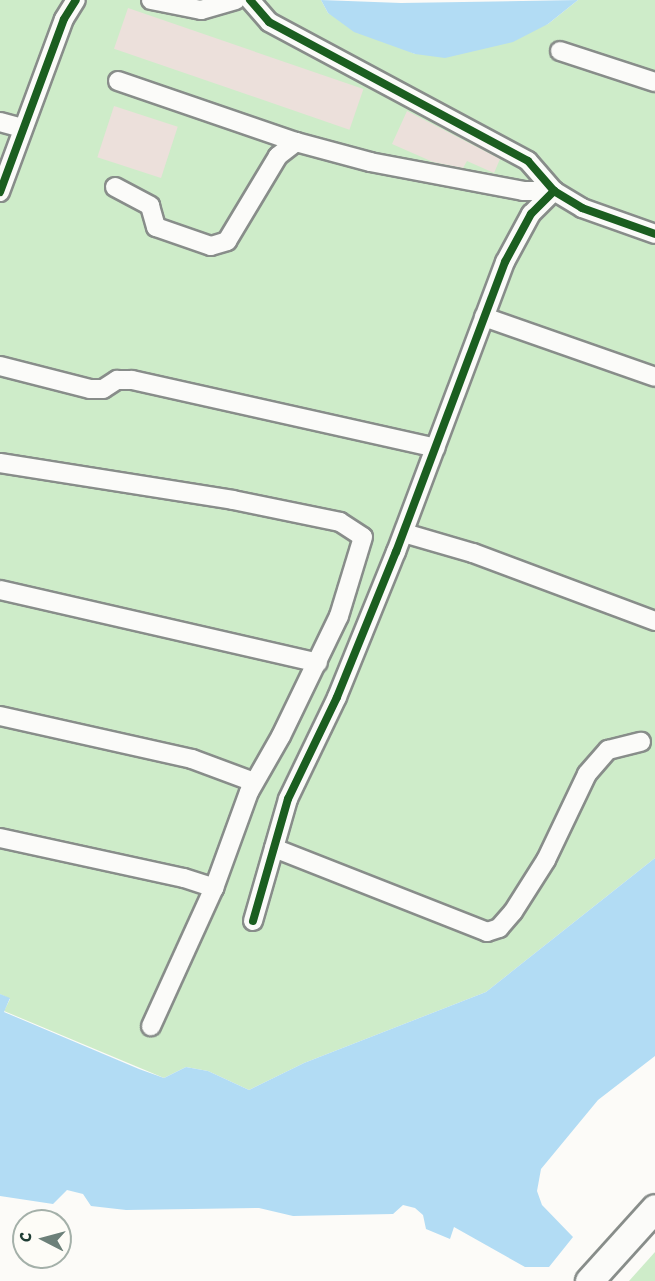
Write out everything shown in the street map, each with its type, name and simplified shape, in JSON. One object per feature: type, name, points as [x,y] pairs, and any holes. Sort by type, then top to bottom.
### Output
[{"type":"highway","points":[[589,1281],[655,1208]]},
{"type":"street","points":[[0,192],[64,19],[75,0]]},
{"type":"street","points":[[151,0],[201,10],[236,0]]},
{"type":"street","points":[[250,0],[269,22],[528,161],[554,191],[582,208],[655,234]]},
{"type":"street","points":[[560,51],[655,82]]},
{"type":"street","points":[[118,81],[296,142],[370,162],[499,186],[554,191]]},
{"type":"street","points":[[0,122],[22,128]]},
{"type":"street","points":[[116,187],[150,206],[156,227],[210,246],[227,242],[278,156],[296,142]]},
{"type":"street","points":[[253,921],[288,799],[336,697],[404,532],[504,262],[531,214],[554,191]]},
{"type":"street","points":[[484,317],[655,377]]},
{"type":"street","points":[[0,366],[90,389],[103,389],[117,380],[132,380],[435,448]]},
{"type":"street","points":[[0,463],[233,500],[340,522],[363,537],[339,616],[318,663],[254,782],[233,829],[214,888],[151,1026]]},
{"type":"street","points":[[404,532],[473,553],[655,621]]},
{"type":"street","points":[[0,590],[318,663]]},
{"type":"street","points":[[0,716],[192,759],[254,782]]},
{"type":"street","points":[[274,848],[487,932],[499,928],[513,912],[546,860],[587,774],[608,750],[641,742]]},
{"type":"street","points":[[0,838],[184,878],[214,888]]},
{"type":"green space","points":[[0,0],[321,0],[328,13],[415,54],[548,24],[578,0],[655,0],[655,858],[486,992],[304,1063],[249,1090],[208,1071],[186,1067],[164,1078],[4,1011],[10,999],[0,994]]},
{"type":"green space","points":[[655,1252],[655,1281],[629,1281]]},
{"type":"water","points":[[321,0],[401,3],[578,0],[548,24],[513,42],[445,58],[415,54],[354,32],[328,13]]},
{"type":"water","points":[[655,858],[655,1056],[598,1100],[541,1169],[537,1191],[542,1205],[573,1237],[549,1267],[525,1267],[454,1227],[450,1239],[426,1229],[423,1215],[415,1208],[403,1205],[393,1214],[293,1216],[259,1208],[126,1210],[91,1206],[83,1194],[67,1190],[53,1204],[0,1196],[0,994],[10,998],[4,1012],[139,1069],[164,1078],[186,1067],[208,1071],[249,1090],[304,1063],[486,992]]},
{"type":"building","points":[[128,8],[363,89],[349,130],[114,49]]},
{"type":"building","points":[[114,106],[178,127],[161,178],[97,157]]},
{"type":"building","points":[[407,111],[500,159],[494,173],[467,161],[463,168],[433,162],[392,144]]},
{"type":"cycle path","points":[[0,192],[64,19],[76,0]]},
{"type":"cycle path","points":[[250,0],[269,22],[528,161],[554,191],[582,208],[655,234]]},
{"type":"cycle path","points":[[253,921],[288,799],[337,697],[396,552],[505,262],[531,214],[554,191]]}]
